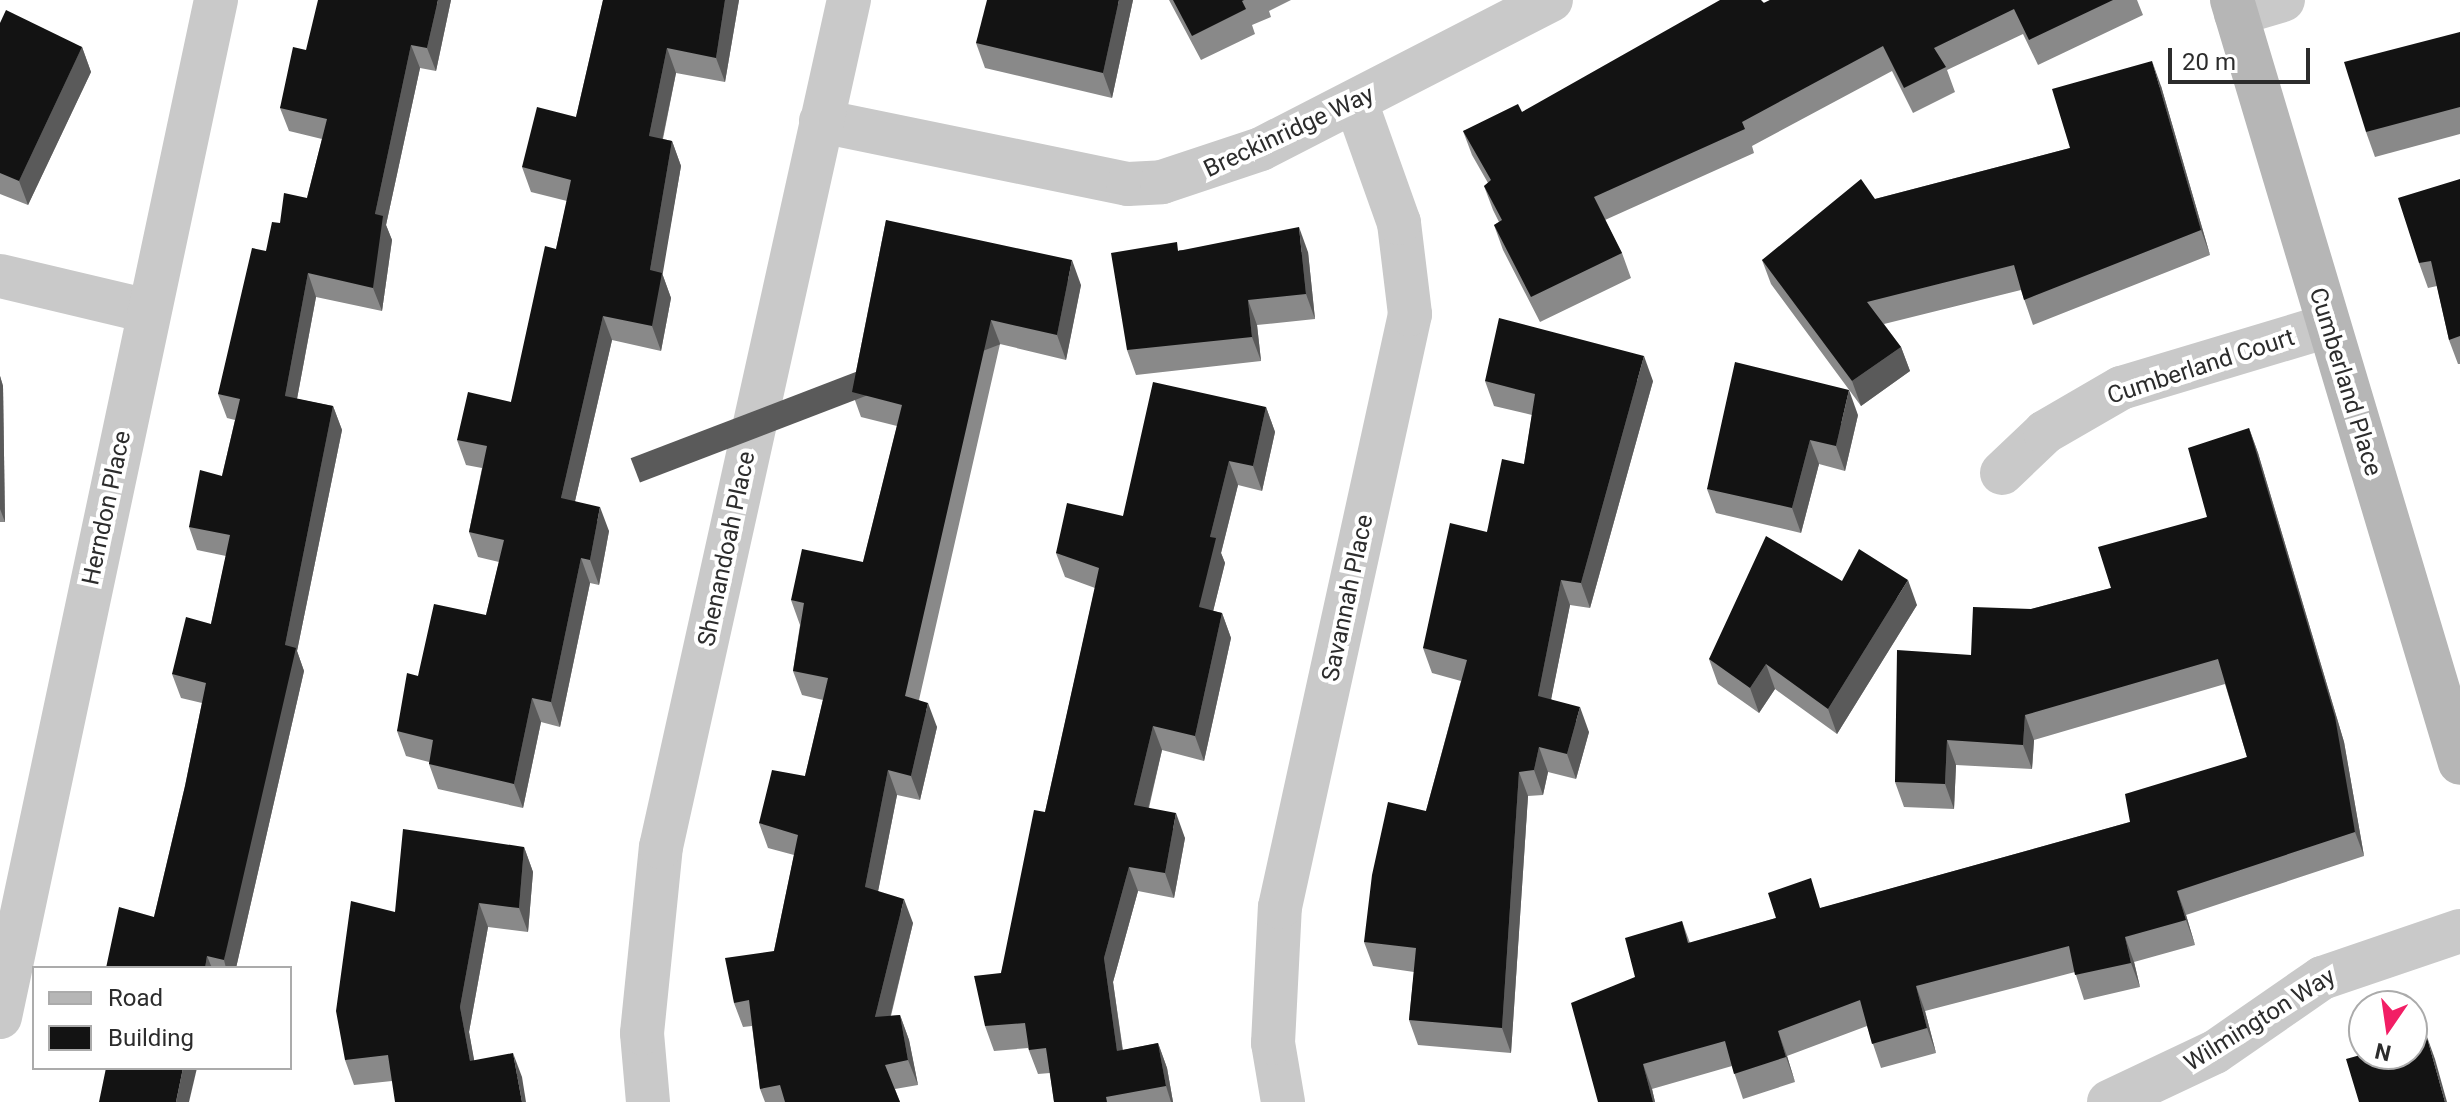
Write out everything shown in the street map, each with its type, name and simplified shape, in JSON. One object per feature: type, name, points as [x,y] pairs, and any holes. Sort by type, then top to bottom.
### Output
[{"type":"street","name":"Herndon Place","points":[[0,1017],[17,860],[148,311],[216,0]]},
{"type":"street","name":"Shenandoah Place","points":[[648,1102],[642,1033],[648,923],[661,847],[849,0]]},
{"type":"street","name":"Breckinridge Way","points":[[821,121],[1128,184],[1197,176],[1356,102],[1551,0]]},
{"type":"street","points":[[2234,7],[2283,0]]},
{"type":"street","name":"Cumberland Place","points":[[2234,7],[2460,763]]},
{"type":"street","name":"Savannah Place","points":[[1283,1102],[1273,1043],[1280,907],[1410,314],[1399,223],[1356,102]]},
{"type":"street","points":[[0,276],[148,311]]},
{"type":"street","name":"Cumberland Court","points":[[2002,473],[2045,432],[2121,388],[2328,326]]},
{"type":"street","name":"Wilmington Way","points":[[2109,1102],[2215,1052],[2322,978],[2460,931]]},
{"type":"building","points":[[318,0],[438,0],[427,48],[411,45],[375,214],[383,216],[373,288],[308,273],[285,396],[333,406],[285,645],[296,648],[224,960],[207,956],[205,966],[106,966],[119,907],[154,917],[185,786],[206,683],[172,674],[186,617],[211,624],[230,535],[189,527],[200,470],[222,476],[240,399],[218,394],[252,248],[266,251],[272,222],[280,223],[284,193],[307,198],[327,119],[280,108],[293,47],[306,50]]},
{"type":"building","points":[[603,0],[725,0],[716,58],[667,48],[649,136],[672,141],[650,270],[662,273],[652,326],[603,316],[561,498],[600,507],[590,560],[581,558],[551,702],[532,698],[514,784],[429,764],[433,740],[397,731],[407,673],[418,676],[434,604],[486,615],[504,540],[469,532],[487,446],[457,440],[468,392],[511,402],[545,246],[556,249],[571,180],[522,167],[537,107],[576,117]]},
{"type":"building","points":[[987,0],[1119,0],[1103,73],[976,43]]},
{"type":"building","points":[[1173,0],[1244,0],[1246,9],[1192,36]]},
{"type":"building","points":[[1720,0],[1761,0],[1764,3],[1770,0],[2113,0],[2029,40],[2014,9],[1934,48],[1946,67],[1904,88],[1883,46],[1742,122],[1745,129],[1594,197],[1622,253],[1531,297],[1494,225],[1502,220],[1484,186],[1491,180],[1463,131],[1518,104],[1522,112]]},
{"type":"building","points":[[6,10],[82,47],[19,181],[0,173],[0,23]]},
{"type":"building","points":[[2460,32],[2460,107],[2366,132],[2344,62]]},
{"type":"building","points":[[2152,61],[2201,230],[2024,300],[2014,265],[1867,302],[1901,347],[1852,381],[1762,260],[1861,179],[1875,199],[2070,148],[2052,89]]},
{"type":"building","points":[[2460,179],[2460,336],[2449,340],[2431,261],[2419,263],[2398,198]]},
{"type":"building","points":[[886,220],[1072,260],[1057,335],[991,320],[905,696],[928,703],[911,776],[888,770],[865,887],[904,899],[875,1017],[900,1015],[908,1060],[885,1065],[900,1102],[785,1102],[780,1085],[760,1089],[749,1000],[734,1003],[725,958],[774,951],[798,835],[759,823],[772,770],[805,776],[828,678],[793,671],[804,603],[791,600],[802,549],[863,562],[902,405],[852,392]]},
{"type":"building","points":[[1299,227],[1306,294],[1248,300],[1252,337],[1127,350],[1111,253],[1177,242],[1178,251]]},
{"type":"building","points":[[1499,318],[1644,356],[1581,583],[1561,580],[1538,696],[1580,707],[1567,754],[1539,747],[1534,770],[1519,772],[1502,1028],[1409,1020],[1416,948],[1364,942],[1372,875],[1388,802],[1426,811],[1467,660],[1423,648],[1450,523],[1487,532],[1502,459],[1524,464],[1535,394],[1485,381]]},
{"type":"building","points":[[1735,362],[1849,390],[1836,446],[1810,440],[1792,508],[1707,489]]},
{"type":"building","points":[[1153,382],[1266,407],[1253,466],[1229,461],[1210,537],[1216,538],[1199,607],[1222,613],[1195,736],[1153,726],[1134,805],[1176,813],[1165,873],[1129,867],[1104,958],[1117,1051],[1158,1043],[1166,1086],[1106,1097],[1107,1102],[1054,1102],[1046,1048],[1029,1050],[1025,1023],[985,1026],[974,976],[1001,973],[1034,810],[1045,812],[1099,568],[1056,553],[1067,503],[1123,516]]},
{"type":"building","points":[[2249,428],[2335,717],[2355,832],[2177,891],[2186,920],[2125,937],[2131,963],[2075,975],[2069,946],[1916,986],[1927,1028],[1872,1044],[1860,1000],[1778,1031],[1786,1057],[1734,1074],[1725,1041],[1643,1064],[1653,1102],[1598,1102],[1571,1003],[1635,977],[1625,938],[1682,921],[1688,943],[1776,918],[1768,893],[1811,878],[1820,908],[2130,822],[2125,794],[2247,757],[2218,659],[2025,715],[2023,745],[1947,740],[1945,784],[1895,782],[1897,650],[1971,655],[1973,607],[2031,609],[2111,588],[2098,547],[2207,517],[2188,448]]},
{"type":"building","points":[[1766,536],[1842,581],[1859,549],[1908,580],[1828,709],[1766,664],[1750,688],[1709,659]]},
{"type":"building","points":[[403,829],[524,847],[519,908],[479,903],[460,1007],[470,1061],[513,1053],[522,1102],[395,1102],[388,1055],[345,1060],[336,1011],[351,901],[395,912]]},
{"type":"building","points":[[2428,1041],[2445,1102],[2359,1102],[2349,1070],[2428,1070]]},
{"type":"building","points":[[106,1070],[183,1070],[176,1102],[99,1102]]}]
